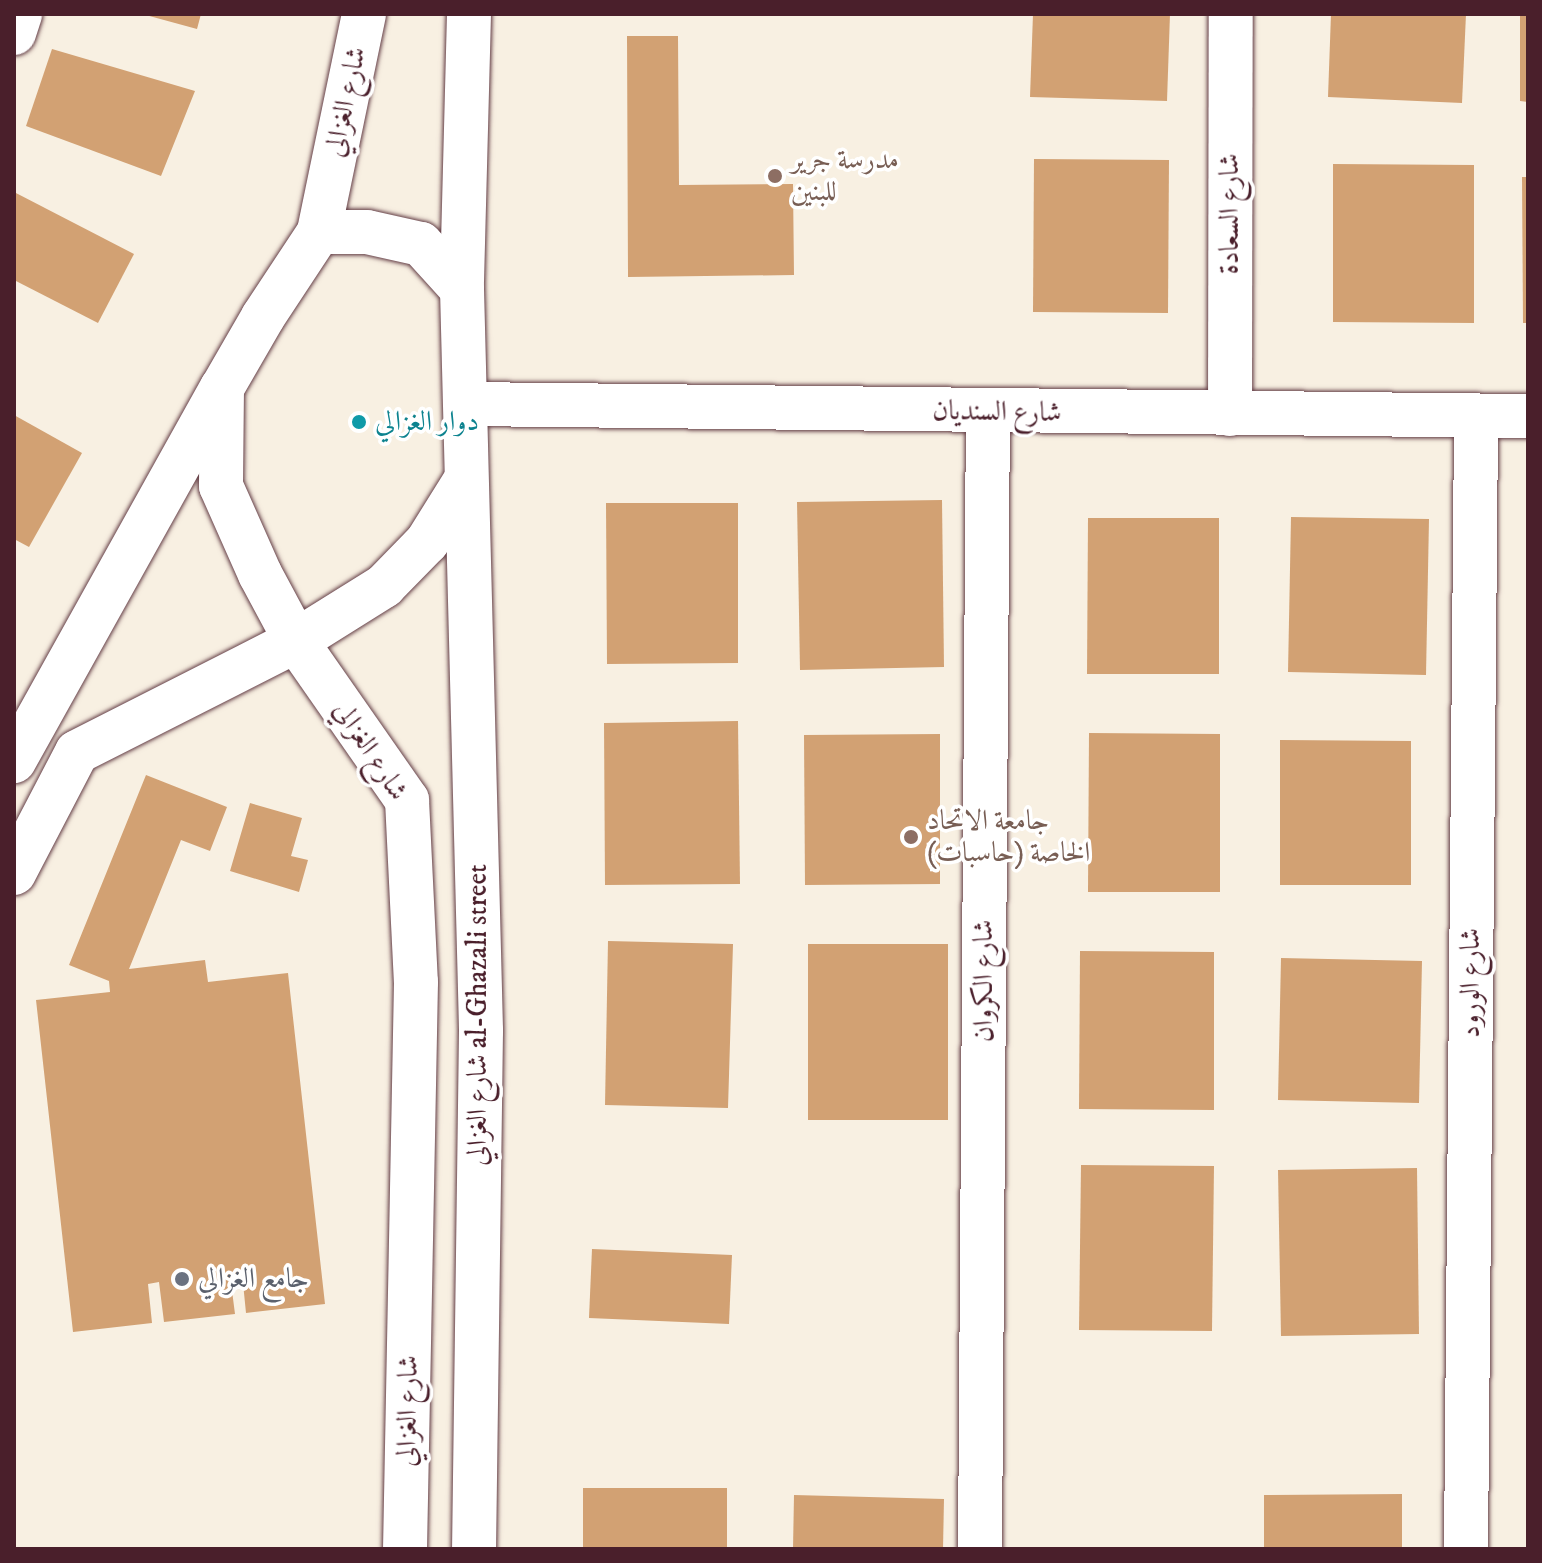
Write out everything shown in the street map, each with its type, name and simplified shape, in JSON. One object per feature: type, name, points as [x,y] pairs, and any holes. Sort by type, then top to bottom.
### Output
[{"type":"street","points":[[14,33],[20,14]]},
{"type":"street","name":"شارع الغزالي","points":[[364,14],[319,232],[263,317],[222,388],[221,486],[260,574],[296,641],[407,800],[416,982],[405,1549]]},
{"type":"street","points":[[14,873],[77,752],[296,641],[384,586],[427,542],[465,481],[462,289],[469,14]]},
{"type":"street","name":"شارع السعادة","points":[[1230,414],[1231,14]]},
{"type":"street","points":[[319,232],[367,232],[421,244],[462,289]]},
{"type":"street","points":[[14,761],[222,388]]},
{"type":"street","name":"شارع السنديان","points":[[466,404],[1528,416]]},
{"type":"street","name":"شارع الكروان","points":[[980,1549],[988,412]]},
{"type":"street","name":"شارع الورود","points":[[1466,1549],[1476,416]]},
{"type":"street","name":"شارع الغزالي al-Ghazali street","points":[[465,481],[473,657],[481,1031],[474,1549]]},
{"type":"building","points":[[142,14],[201,14],[197,29]]},
{"type":"building","points":[[1033,14],[1170,14],[1167,101],[1030,97]]},
{"type":"building","points":[[1331,14],[1466,14],[1462,103],[1328,97]]},
{"type":"building","points":[[1520,14],[1528,14],[1528,102],[1520,101]]},
{"type":"building","points":[[627,36],[678,36],[679,185],[793,184],[794,275],[628,277]]},
{"type":"building","points":[[52,49],[195,91],[161,176],[26,126]]},
{"type":"building","points":[[1034,159],[1169,160],[1168,313],[1033,312]]},
{"type":"building","points":[[1333,164],[1474,165],[1474,323],[1333,322]]},
{"type":"building","points":[[1522,177],[1528,177],[1528,323],[1523,323]]},
{"type":"building","points":[[14,192],[134,254],[98,323],[14,280]]},
{"type":"building","points":[[14,415],[82,453],[29,547],[14,539]]},
{"type":"building","points":[[942,500],[944,667],[800,670],[797,502]]},
{"type":"building","points":[[606,503],[738,503],[738,663],[607,664]]},
{"type":"building","points":[[1291,517],[1429,519],[1426,675],[1288,672]]},
{"type":"building","points":[[1088,518],[1219,518],[1219,674],[1087,674]]},
{"type":"building","points":[[738,721],[740,884],[605,885],[604,723]]},
{"type":"building","points":[[1089,733],[1220,734],[1220,892],[1088,892]]},
{"type":"building","points":[[940,734],[940,884],[805,885],[804,735]]},
{"type":"building","points":[[1280,740],[1411,741],[1411,885],[1280,885]]},
{"type":"building","name":"جامع الغزالي","points":[[146,775],[227,807],[210,851],[181,840],[129,969],[205,960],[208,982],[288,973],[325,1304],[246,1313],[242,1273],[230,1275],[235,1314],[164,1322],[159,1282],[148,1284],[152,1323],[73,1332],[36,1000],[110,992],[109,981],[69,965]]},
{"type":"building","points":[[250,803],[302,818],[291,856],[308,860],[299,892],[230,871]]},
{"type":"building","points":[[608,941],[733,944],[728,1108],[605,1105]]},
{"type":"building","points":[[808,944],[948,944],[948,1120],[808,1120]]},
{"type":"building","points":[[1080,951],[1214,952],[1214,1110],[1079,1109]]},
{"type":"building","points":[[1281,958],[1422,961],[1419,1103],[1278,1100]]},
{"type":"building","points":[[1081,1165],[1214,1166],[1212,1331],[1079,1330]]},
{"type":"building","points":[[1417,1168],[1419,1334],[1281,1336],[1278,1170]]},
{"type":"building","points":[[592,1249],[732,1255],[729,1324],[589,1318]]},
{"type":"building","points":[[583,1488],[727,1488],[727,1549],[583,1549]]},
{"type":"building","points":[[1402,1494],[1402,1549],[1264,1549],[1264,1495]]},
{"type":"building","points":[[794,1495],[944,1499],[943,1549],[793,1549]]},
{"type":"place","name":"مدرسة جرير للبنين","points":[[775,176]]},
{"type":"place","name":"دوار الغزالي","points":[[359,422]]},
{"type":"place","name":"جامعة الاتحاد الخاصة (حاسبات)","points":[[911,837]]},
{"type":"place","name":"جامع الغزالي","points":[[182,1279]]}]
